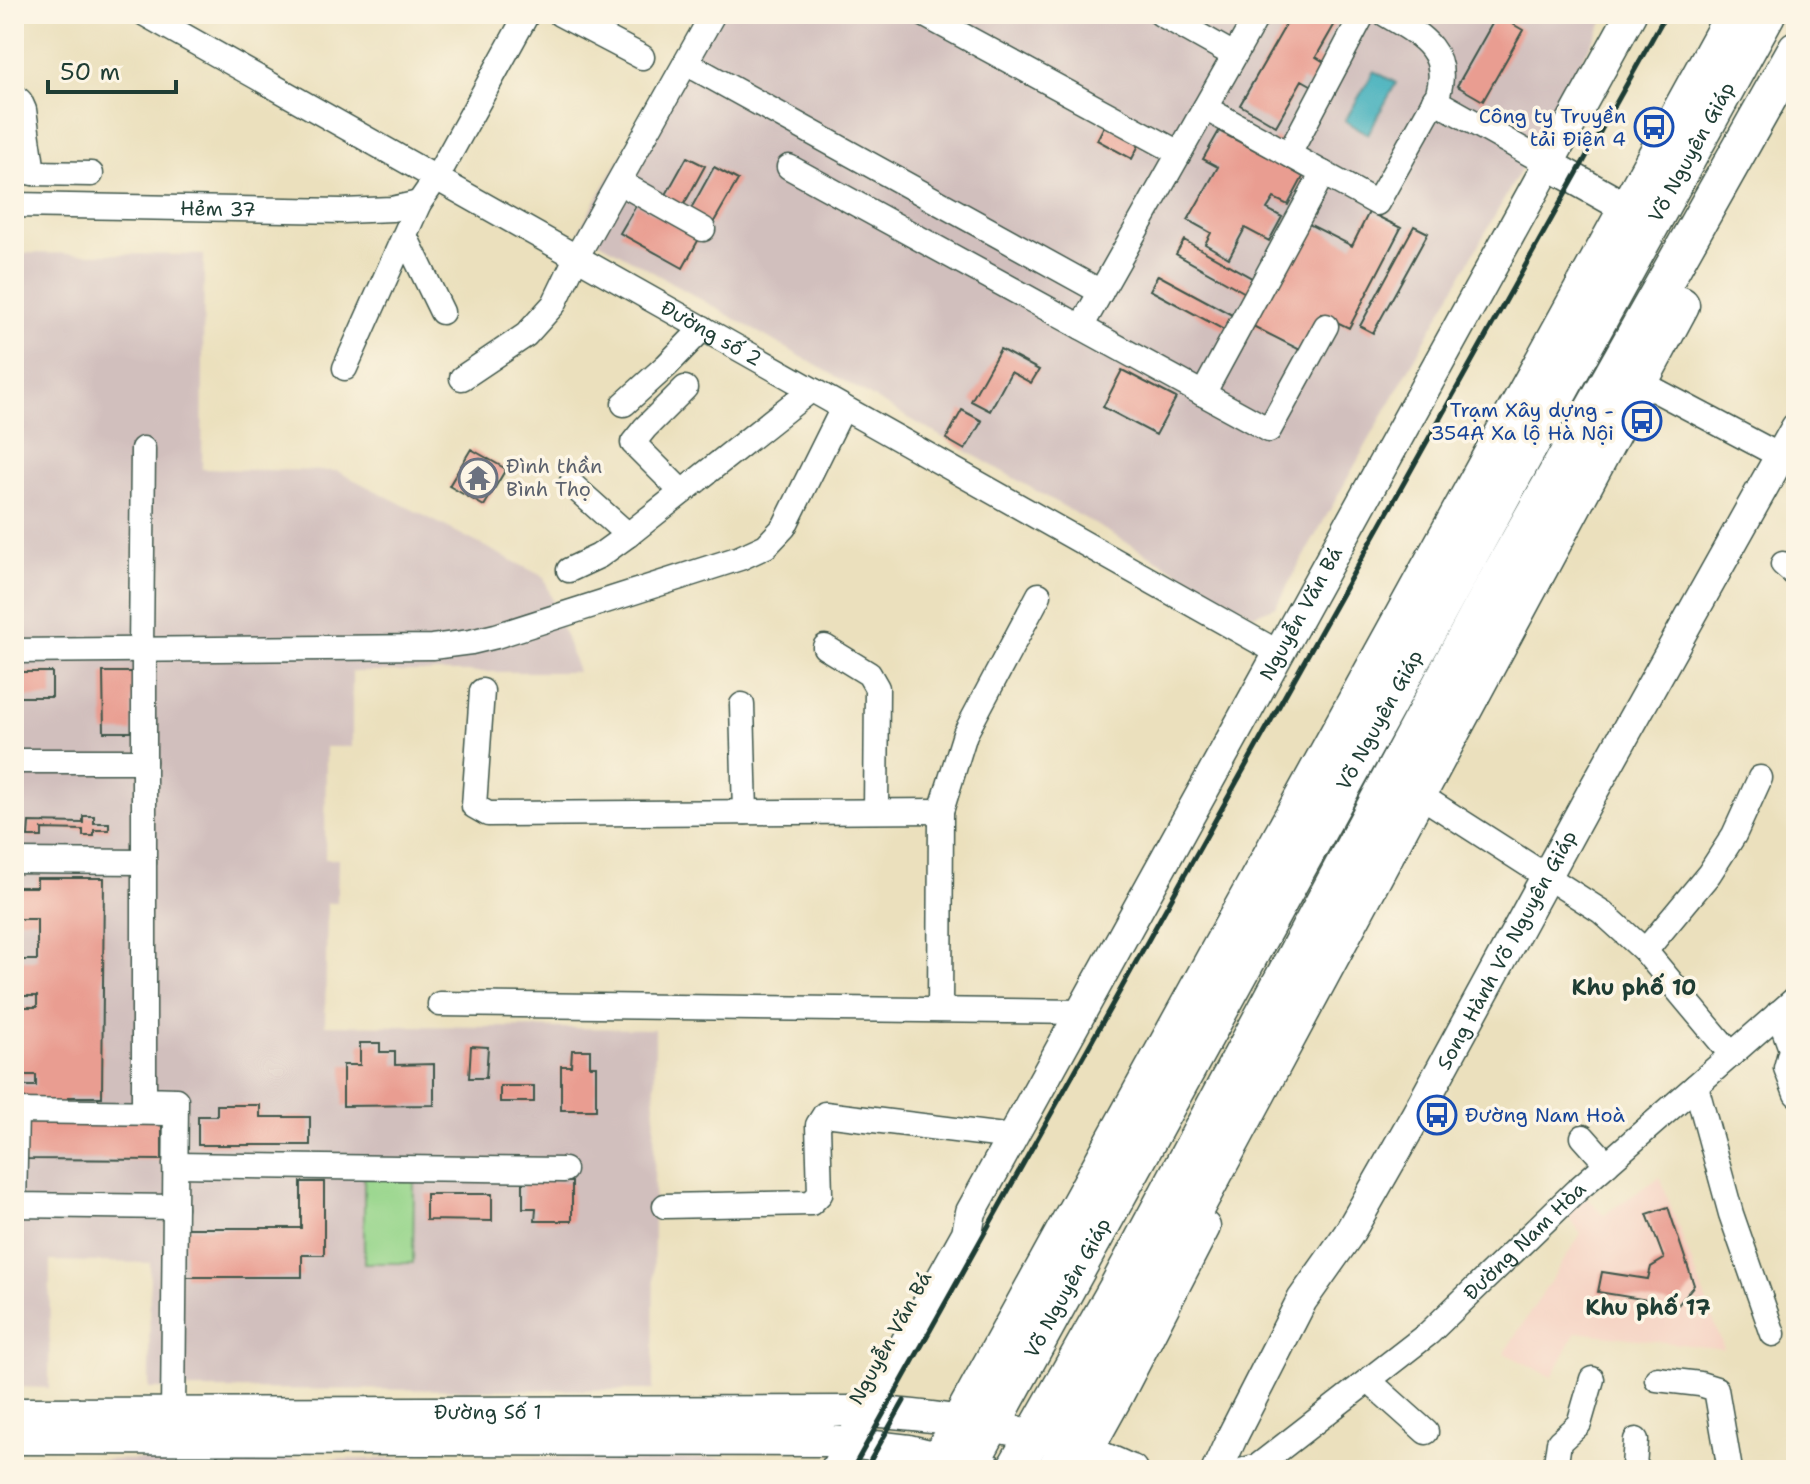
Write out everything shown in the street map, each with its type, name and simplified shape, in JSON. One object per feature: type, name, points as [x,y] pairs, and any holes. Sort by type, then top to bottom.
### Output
[{"type":"highway","name":"Võ Nguyên Giáp","points":[[1640,215],[1734,14]]},
{"type":"highway","name":"Võ Nguyên Giáp","points":[[960,1466],[976,1424],[1640,215],[1767,14]]},
{"type":"highway","name":"Võ Nguyên Giáp","points":[[1064,1454],[1054,1399],[1490,592],[1796,49]]},
{"type":"highway","points":[[1014,1470],[1064,1454],[1638,381],[1796,97]]},
{"type":"highway","points":[[1093,1331],[1148,1295]]},
{"type":"main road","name":"Nguyễn Văn Bá","points":[[815,1470],[839,1451],[858,1411],[967,1233],[971,1212],[1631,14]]},
{"type":"main road","points":[[1548,164],[1640,215]]},
{"type":"main road","name":"Song Hành Võ Nguyên Giáp","points":[[1217,1470],[1302,1300],[1348,1235],[1417,1114],[1796,428]]},
{"type":"main road","points":[[1064,1454],[1118,1396],[1203,1232],[1212,1206],[1214,1174]]},
{"type":"main road","name":"Đường Số 1","points":[[14,1413],[858,1411],[976,1424],[1064,1454],[1132,1470]]},
{"type":"main road","name":"Đường Số 1","points":[[14,1439],[909,1450],[960,1466]]},
{"type":"street","name":"Đường số 2","points":[[145,14],[181,23],[437,177],[1279,653]]},
{"type":"street","points":[[345,368],[419,203],[437,177],[527,14]]},
{"type":"street","points":[[560,14],[642,57]]},
{"type":"street","points":[[462,378],[526,335],[546,315],[713,14]]},
{"type":"street","points":[[923,14],[1179,153]]},
{"type":"street","points":[[1161,14],[1234,55]]},
{"type":"street","points":[[1081,327],[1258,14]]},
{"type":"street","points":[[1289,154],[1363,14]]},
{"type":"street","points":[[1205,108],[1377,203],[1434,100],[1441,77],[1434,50],[1422,36],[1385,14]]},
{"type":"street","points":[[686,63],[1101,292]]},
{"type":"street","points":[[14,96],[24,110],[24,171],[91,174]]},
{"type":"street","points":[[1434,100],[1548,164]]},
{"type":"street","points":[[789,167],[1269,430],[1326,326]]},
{"type":"street","points":[[1203,394],[1323,173]]},
{"type":"street","points":[[619,182],[703,229]]},
{"type":"street","name":"Hẻm 37","points":[[14,205],[343,211],[392,209],[419,203]]},
{"type":"street","points":[[405,236],[442,312]]},
{"type":"street","points":[[624,404],[703,328]]},
{"type":"street","points":[[1638,381],[1780,456]]},
{"type":"street","points":[[682,492],[633,443],[685,388]]},
{"type":"street","points":[[569,570],[599,556],[628,535],[751,436],[807,393],[814,391]]},
{"type":"street","points":[[14,651],[422,647],[471,642],[520,629],[740,558],[766,546],[784,527],[843,408]]},
{"type":"street","points":[[143,449],[144,1099],[176,1100],[173,1413]]},
{"type":"street","points":[[571,484],[628,535]]},
{"type":"street","points":[[940,1010],[941,811],[965,734],[1039,595]]},
{"type":"street","points":[[825,647],[869,674],[877,688],[876,811]]},
{"type":"street","points":[[482,691],[474,806],[488,814],[941,811]]},
{"type":"street","points":[[742,705],[745,812]]},
{"type":"street","points":[[14,761],[144,761]]},
{"type":"street","points":[[1645,951],[1709,874],[1734,835],[1760,778]]},
{"type":"street","points":[[1418,794],[1602,912],[1645,951],[1731,1054]]},
{"type":"street","points":[[14,861],[144,862]]},
{"type":"street","points":[[440,1004],[1081,1012]]},
{"type":"street","points":[[1787,1005],[1791,1049],[1786,1068],[1796,1094]]},
{"type":"street","name":"Đường Nam Hòa","points":[[1244,1470],[1258,1466],[1429,1333],[1564,1202],[1787,1005]]},
{"type":"street","points":[[1696,1086],[1731,1214],[1773,1334]]},
{"type":"street","points":[[175,1207],[14,1205],[15,1111],[176,1113]]},
{"type":"street","points":[[665,1206],[811,1203],[820,1194],[818,1125],[825,1114],[1012,1137]]},
{"type":"street","points":[[1583,1137],[1607,1164]]},
{"type":"street","points":[[175,1165],[564,1170]]},
{"type":"street","points":[[1555,1470],[1559,1442],[1579,1424],[1592,1379]]},
{"type":"street","points":[[1657,1379],[1716,1389],[1730,1470]]},
{"type":"street","points":[[1369,1381],[1426,1432]]},
{"type":"street","points":[[1636,1440],[1634,1466],[1639,1470]]},
{"type":"shaded area","name":"Công ty Truyền tải Điện 4","points":[[702,14],[1608,14],[1276,606],[1254,615],[579,230]]},
{"type":"shaded area","points":[[14,253],[204,255],[202,469],[337,471],[544,577],[578,672],[352,672],[352,747],[326,747],[325,859],[338,859],[337,903],[327,903],[325,1025],[655,1029],[653,1390],[149,1389],[150,1263],[50,1261],[49,1388],[14,1387]]},
{"type":"shaded area","points":[[1660,1177],[1724,1349],[1576,1332],[1552,1377],[1504,1353],[1581,1234],[1564,1212],[1584,1194],[1603,1215]]},
{"type":"shaded area","points":[[759,1458],[758,1470],[14,1470],[14,1460]]},
{"type":"green space","points":[[364,1176],[414,1176],[413,1263],[364,1263]]},
{"type":"water","points":[[1374,71],[1396,83],[1368,134],[1345,121]]},
{"type":"building","points":[[1292,14],[1340,15],[1316,57],[1329,65],[1316,88],[1302,80],[1276,126],[1240,105]]},
{"type":"building","points":[[1497,15],[1523,30],[1483,101],[1457,86]]},
{"type":"building","points":[[1105,124],[1140,143],[1132,159],[1097,140]]},
{"type":"building","points":[[1219,131],[1266,156],[1276,137],[1289,154],[1279,163],[1303,177],[1288,205],[1274,198],[1267,209],[1282,217],[1269,241],[1245,228],[1229,258],[1205,244],[1211,233],[1188,220],[1218,167],[1203,159]]},
{"type":"building","points":[[687,157],[705,166],[681,210],[663,200]]},
{"type":"building","points":[[714,167],[738,180],[712,225],[689,212]]},
{"type":"building","points":[[637,204],[699,239],[683,268],[620,233]]},
{"type":"building","points":[[1369,212],[1401,228],[1349,328],[1321,314],[1302,351],[1251,325],[1305,222],[1352,246]]},
{"type":"building","points":[[1414,226],[1428,233],[1373,333],[1360,326]]},
{"type":"building","points":[[1184,240],[1257,281],[1249,295],[1176,254]]},
{"type":"building","points":[[1158,275],[1232,315],[1224,330],[1150,290]]},
{"type":"building","points":[[1000,349],[1039,370],[1031,383],[1011,372],[990,411],[971,401]]},
{"type":"building","points":[[1122,370],[1176,398],[1156,435],[1103,407]]},
{"type":"building","points":[[962,410],[982,421],[965,450],[946,439]]},
{"type":"building","name":"Đình thần Bình Thọ","points":[[471,449],[506,469],[484,506],[449,486]]},
{"type":"building","points":[[14,672],[52,672],[52,697],[14,697]]},
{"type":"building","points":[[103,672],[132,672],[132,732],[104,732]]},
{"type":"building","points":[[83,816],[94,816],[94,823],[109,823],[109,830],[94,830],[94,836],[83,836],[83,830],[42,829],[42,837],[28,837],[29,822],[83,823]]},
{"type":"building","points":[[37,878],[104,878],[102,1097],[68,1097],[68,1117],[162,1118],[162,1160],[24,1159],[14,1105],[14,1086],[36,1086],[36,1075],[14,1075],[14,1039],[20,1039],[20,1007],[37,1007],[37,996],[14,996],[14,960],[37,960],[37,919],[14,919],[14,887],[37,887]]},
{"type":"building","points":[[360,1043],[380,1043],[380,1052],[395,1052],[395,1065],[434,1064],[434,1105],[343,1106],[343,1065],[360,1065]]},
{"type":"building","points":[[471,1046],[488,1047],[486,1078],[469,1078]]},
{"type":"building","points":[[572,1050],[590,1050],[590,1066],[596,1066],[596,1110],[561,1110],[561,1066],[571,1066]]},
{"type":"building","points":[[500,1086],[534,1086],[534,1102],[500,1102]]},
{"type":"building","points":[[217,1105],[260,1105],[260,1117],[310,1117],[310,1145],[198,1145],[198,1116],[217,1116]]},
{"type":"building","points":[[523,1181],[572,1182],[572,1221],[535,1221],[536,1208],[523,1208]]},
{"type":"building","points":[[301,1182],[324,1182],[324,1255],[302,1255],[302,1277],[185,1277],[185,1228],[301,1228]]},
{"type":"building","points":[[426,1194],[492,1194],[492,1221],[426,1220]]},
{"type":"building","points":[[1668,1207],[1694,1285],[1678,1305],[1598,1292],[1602,1272],[1648,1279],[1651,1267],[1664,1259],[1647,1214]]},
{"type":"railway","points":[[852,1470],[1666,14]]},
{"type":"railway","points":[[865,1470],[904,1401]]},
{"type":"place","name":"Công ty Truyền tải Điện 4","points":[[1654,127]]},
{"type":"place","name":"Trạm Xây dựng - 354A Xa lộ Hà Nội","points":[[1642,421]]},
{"type":"place","name":"Đình thần Bình Thọ","points":[[478,478]]},
{"type":"place","name":"Đường Nam Hoà","points":[[1437,1115]]},
{"type":"district","name":"Khu phố 10","points":[[1634,987]]},
{"type":"district","name":"Khu phố 17","points":[[1648,1307]]}]
